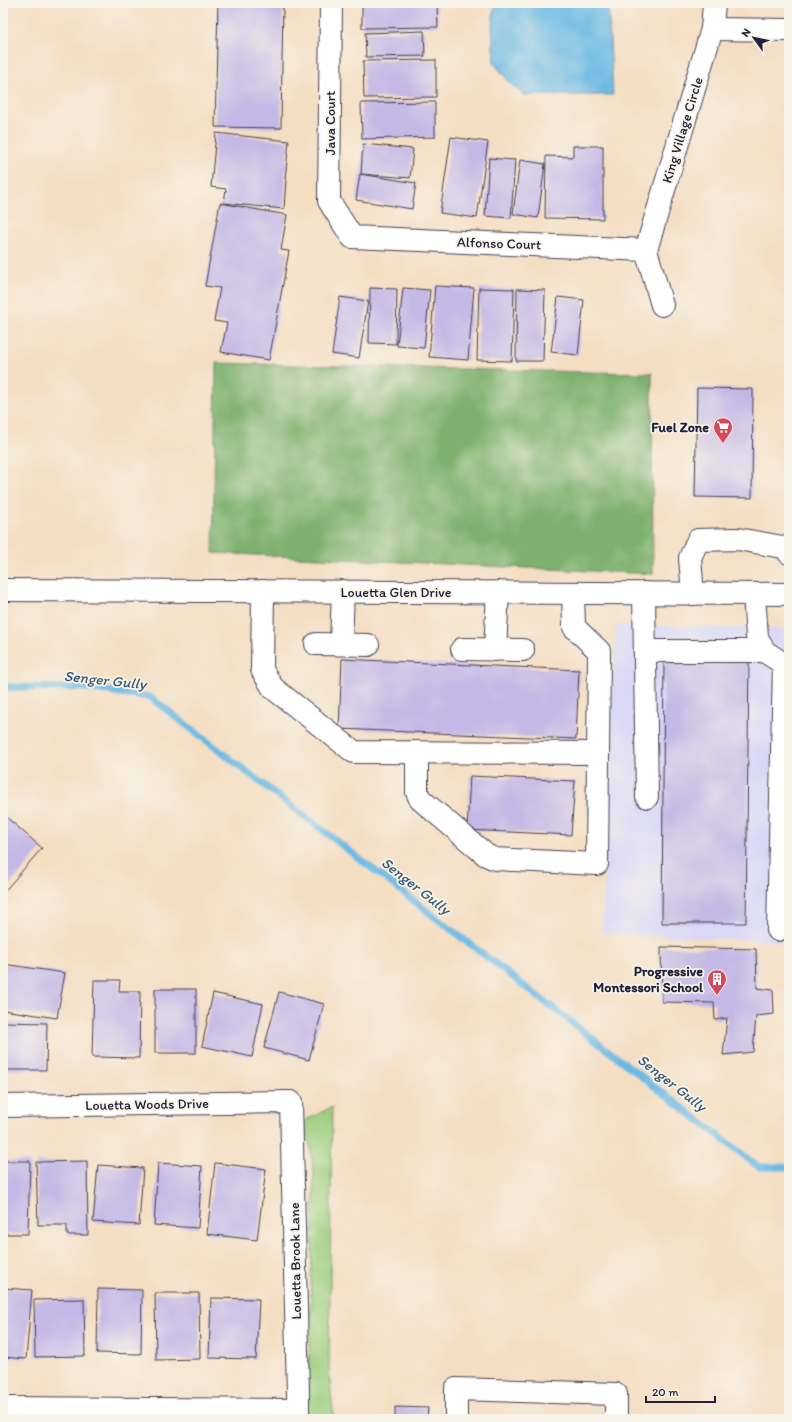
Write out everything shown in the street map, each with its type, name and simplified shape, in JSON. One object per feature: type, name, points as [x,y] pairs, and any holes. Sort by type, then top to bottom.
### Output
[{"type":"street","name":"Java Court","points":[[331,3],[329,201],[352,237]]},
{"type":"street","points":[[714,3],[712,29],[789,30]]},
{"type":"street","name":"King Village Circle","points":[[646,250],[712,29]]},
{"type":"street","name":"Alfonso Court","points":[[352,237],[646,250]]},
{"type":"street","points":[[646,250],[662,305]]},
{"type":"street","points":[[693,594],[690,558],[698,540],[738,539],[789,549]]},
{"type":"street","name":"Louetta Glen Drive","points":[[3,590],[789,594]]},
{"type":"street","points":[[263,591],[262,670],[273,688],[354,752],[598,753]]},
{"type":"street","points":[[341,644],[343,591]]},
{"type":"street","points":[[495,650],[498,592]]},
{"type":"street","points":[[417,752],[417,792],[420,799],[486,855],[495,859],[596,864],[599,650],[574,627],[573,593]]},
{"type":"street","points":[[644,593],[647,797]]},
{"type":"street","points":[[754,594],[757,637],[764,651],[784,664],[785,784],[778,930]]},
{"type":"street","points":[[316,644],[368,645]]},
{"type":"street","points":[[462,649],[523,650]]},
{"type":"street","points":[[645,651],[764,651]]},
{"type":"street","name":"Louetta Woods Drive","points":[[3,1106],[292,1102]]},
{"type":"street","name":"Louetta Brook Lane","points":[[292,1102],[296,1415]]},
{"type":"street","points":[[456,1419],[456,1390],[616,1394],[616,1419]]},
{"type":"street","points":[[3,1408],[296,1415]]},
{"type":"shaded area","points":[[616,625],[789,629],[789,942],[602,933]]},
{"type":"green space","points":[[216,363],[652,373],[653,574],[213,553]]},
{"type":"green space","points":[[332,1107],[329,1374],[334,1419],[303,1419],[308,1396],[314,1174],[310,1145],[302,1122]]},
{"type":"water","points":[[495,3],[608,3],[613,95],[524,95],[510,83],[494,63],[492,26]]},
{"type":"building","points":[[218,3],[283,3],[281,128],[215,127]]},
{"type":"building","points":[[362,3],[437,3],[438,27],[362,28]]},
{"type":"building","points":[[424,31],[425,56],[366,57],[365,33]]},
{"type":"building","points":[[436,60],[436,97],[364,98],[363,61]]},
{"type":"building","points":[[435,102],[435,137],[362,139],[361,103]]},
{"type":"building","points":[[216,133],[289,141],[285,179],[284,209],[224,203],[226,189],[211,187]]},
{"type":"building","points":[[451,137],[488,142],[477,218],[440,213]]},
{"type":"building","points":[[363,144],[413,149],[410,178],[361,174]]},
{"type":"building","points":[[573,146],[603,146],[603,219],[545,218],[546,156],[573,157]]},
{"type":"building","points":[[489,158],[515,160],[511,218],[485,216]]},
{"type":"building","points":[[520,160],[545,164],[538,218],[513,214]]},
{"type":"building","points":[[360,174],[416,183],[412,209],[356,200]]},
{"type":"building","points":[[220,203],[287,215],[281,250],[289,251],[269,360],[221,352],[227,323],[214,321],[220,288],[205,286]]},
{"type":"building","points":[[435,286],[474,288],[468,360],[429,357]]},
{"type":"building","points":[[370,288],[397,289],[396,344],[369,343]]},
{"type":"building","points":[[403,288],[430,290],[424,348],[397,346]]},
{"type":"building","points":[[479,288],[514,289],[512,361],[477,360]]},
{"type":"building","points":[[517,289],[545,290],[543,361],[516,361]]},
{"type":"building","points":[[340,297],[368,301],[359,358],[332,354]]},
{"type":"building","points":[[558,297],[584,300],[578,355],[551,352]]},
{"type":"building","points":[[697,388],[753,389],[752,498],[695,497]]},
{"type":"building","points":[[342,659],[579,670],[576,739],[339,729]]},
{"type":"building","points":[[664,659],[749,660],[746,923],[662,923]]},
{"type":"building","points":[[470,776],[575,781],[571,835],[467,830]]},
{"type":"building","points":[[5,816],[42,848],[3,893],[3,819]]},
{"type":"building","name":"Progressive Montessori School","points":[[661,947],[756,949],[757,988],[773,990],[774,1014],[756,1016],[753,1052],[723,1055],[727,1018],[715,1020],[714,1003],[662,1002]]},
{"type":"building","points":[[3,964],[65,973],[57,1018],[3,1010]]},
{"type":"building","points":[[94,980],[120,980],[119,991],[140,991],[139,1058],[92,1057]]},
{"type":"building","points":[[155,989],[196,989],[196,1053],[155,1053]]},
{"type":"building","points":[[279,992],[324,1004],[309,1060],[264,1048]]},
{"type":"building","points":[[213,993],[263,1004],[252,1057],[202,1046]]},
{"type":"building","points":[[3,1022],[47,1023],[46,1070],[3,1070]]},
{"type":"building","points":[[5,1161],[30,1161],[28,1234],[3,1234],[3,1180]]},
{"type":"building","points":[[87,1161],[88,1235],[67,1235],[67,1225],[38,1225],[36,1162]]},
{"type":"building","points":[[158,1163],[202,1166],[198,1228],[154,1225]]},
{"type":"building","points":[[215,1163],[266,1169],[257,1240],[207,1234]]},
{"type":"building","points":[[98,1165],[143,1168],[139,1225],[93,1222]]},
{"type":"building","points":[[3,1288],[32,1290],[26,1359],[3,1357]]},
{"type":"building","points":[[98,1289],[142,1290],[141,1354],[97,1353]]},
{"type":"building","points":[[155,1293],[199,1293],[200,1359],[156,1360]]},
{"type":"building","points":[[211,1298],[259,1299],[256,1359],[209,1358]]},
{"type":"building","points":[[84,1299],[85,1356],[35,1357],[34,1300]]},
{"type":"building","points":[[395,1407],[428,1408],[427,1419],[395,1419]]},
{"type":"waterway","name":"Senger Gully","points":[[3,687],[85,688],[150,697],[759,1167],[789,1167]]},
{"type":"place","name":"Fuel Zone","points":[[723,444]]},
{"type":"place","name":"Progressive Montessori School","points":[[717,996]]}]
